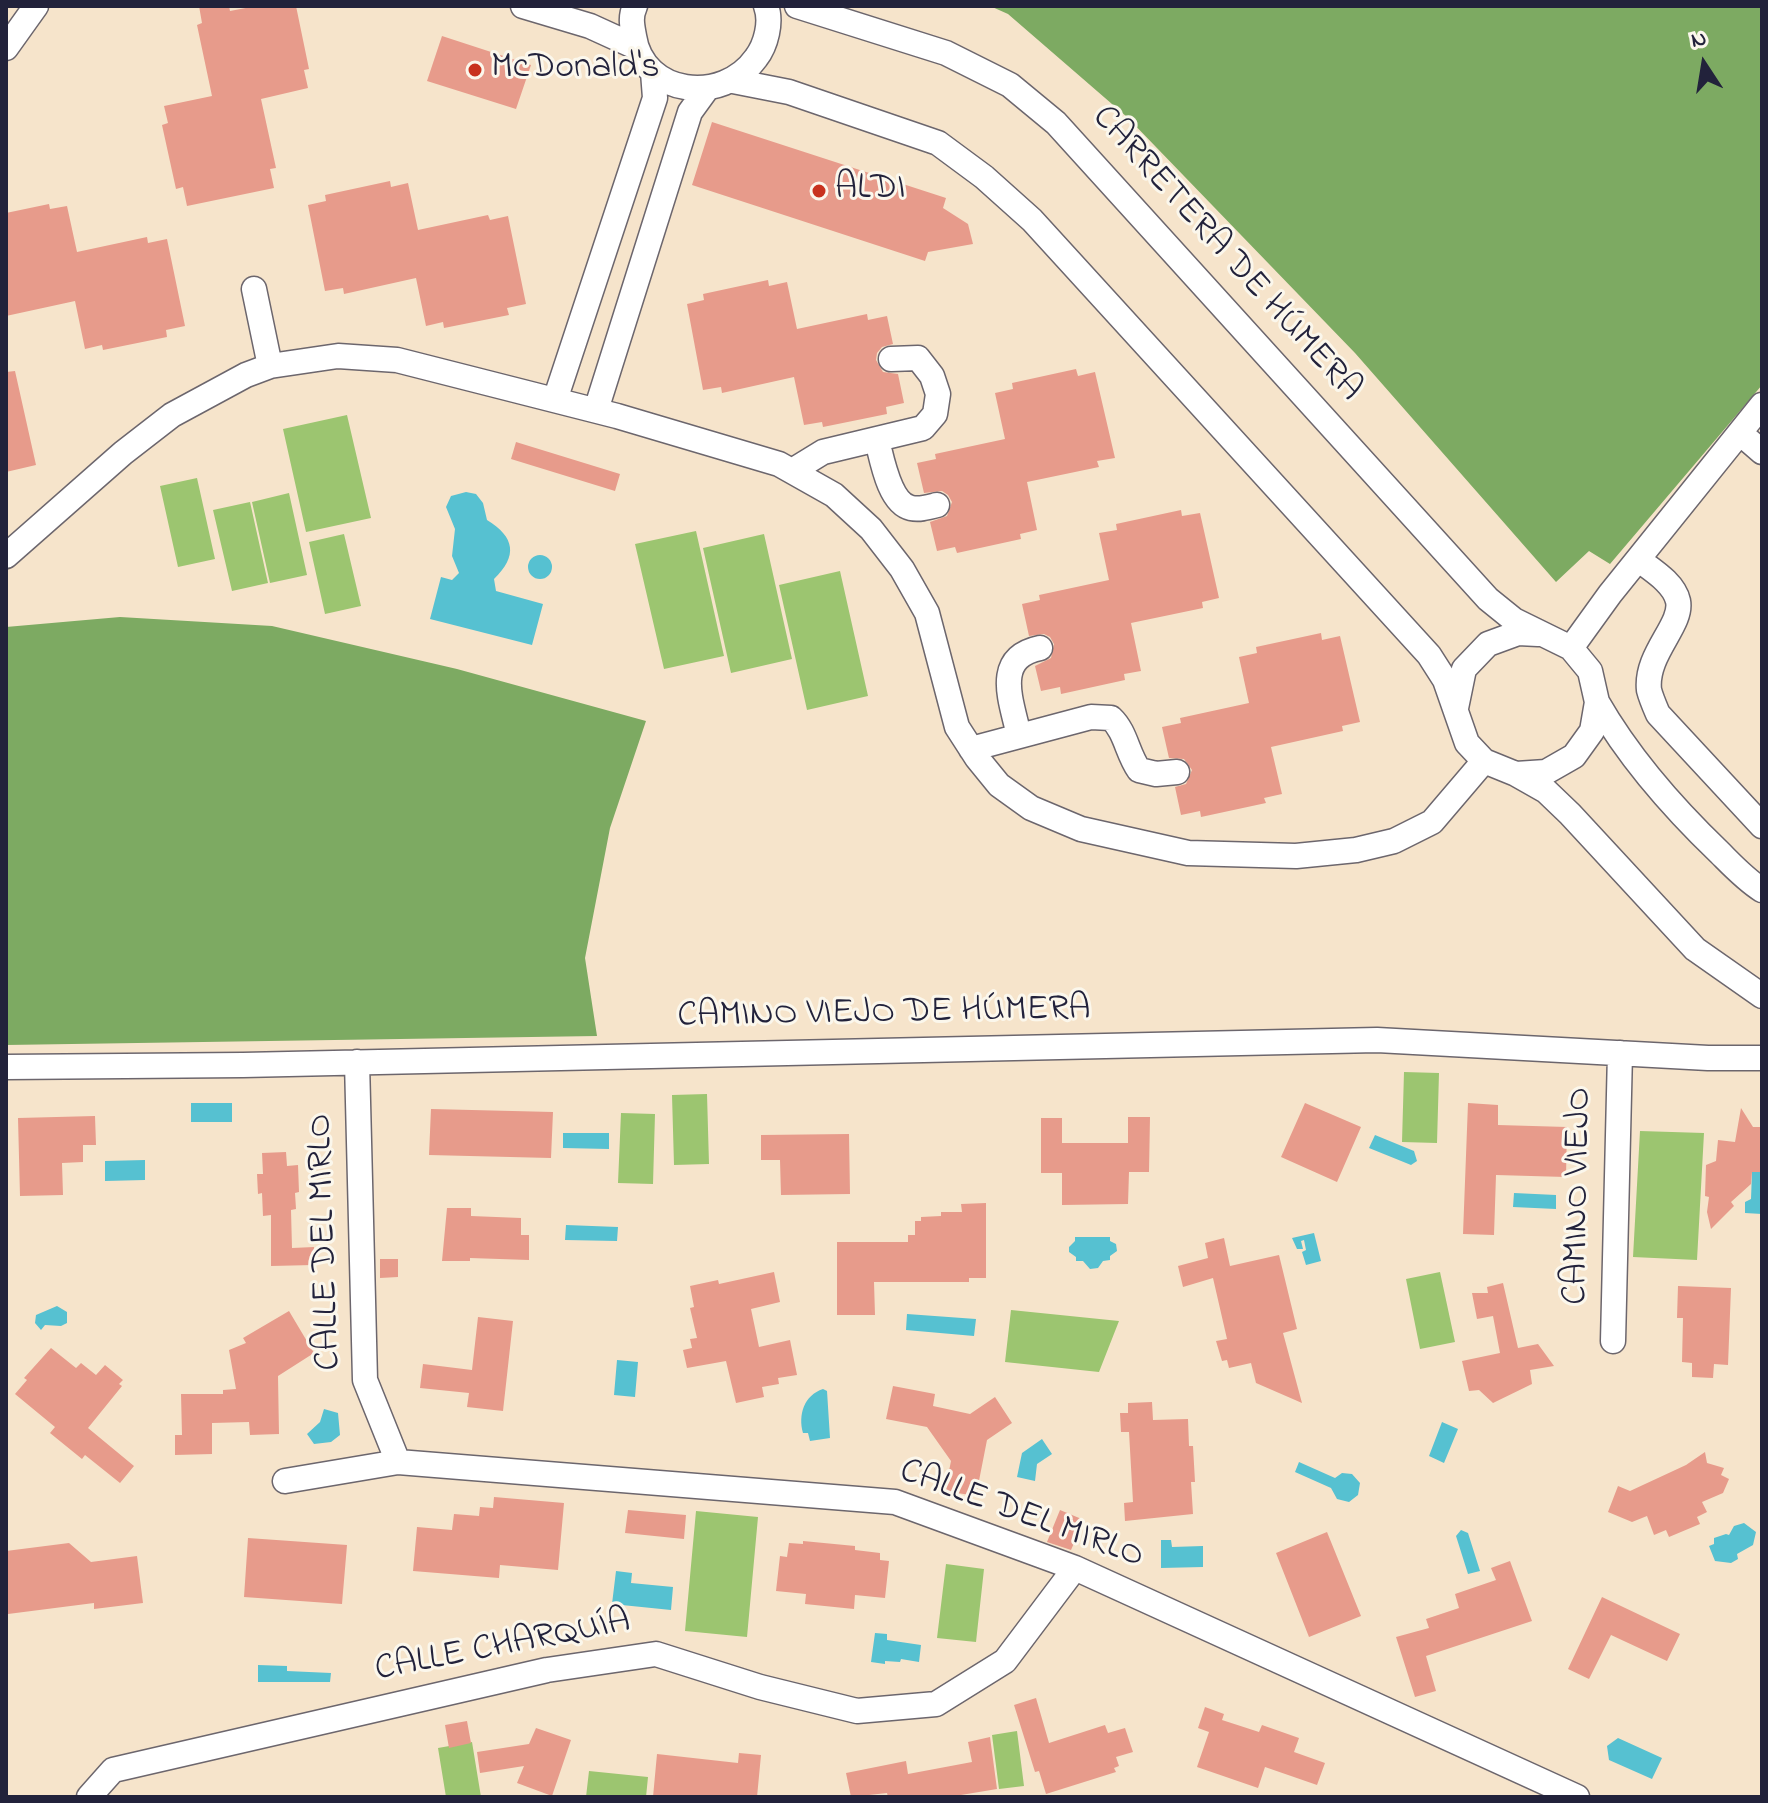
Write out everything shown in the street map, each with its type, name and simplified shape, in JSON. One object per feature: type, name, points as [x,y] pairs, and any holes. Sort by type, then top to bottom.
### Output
[{"type":"street","points":[[6,48],[36,6]]},
{"type":"street","points":[[523,6],[590,26],[636,47]]},
{"type":"street","points":[[635,6],[631,15],[636,47],[653,72],[678,86],[706,90],[733,81],[747,71],[764,48],[769,14],[766,6]]},
{"type":"street","name":"CARRETERA DE HÚMERA","points":[[797,6],[946,53],[1010,85],[1056,123],[1488,599],[1514,620],[1545,635]]},
{"type":"street","points":[[555,400],[655,98],[653,72]]},
{"type":"street","points":[[733,81],[789,92],[938,143],[984,177],[1032,220],[1429,655],[1445,680],[1467,743],[1484,761],[1546,791],[1695,949],[1762,996]]},
{"type":"street","points":[[596,410],[690,112],[706,90]]},
{"type":"street","points":[[631,172],[668,183]]},
{"type":"street","points":[[254,289],[270,366]]},
{"type":"street","points":[[6,556],[123,453],[172,415],[246,375],[270,366],[338,356],[397,360],[596,410],[779,464],[834,495],[871,529],[902,569],[927,613],[957,727],[971,749],[999,785],[1031,808],[1081,829],[1188,853],[1296,856],[1356,850],[1394,841],[1432,822],[1484,761]]},
{"type":"street","points":[[792,471],[823,452],[923,428],[935,414],[938,394],[932,376],[918,358],[891,359]]},
{"type":"street","points":[[1571,648],[1610,594],[1762,405]]},
{"type":"street","points":[[1740,433],[1762,452]]},
{"type":"street","points":[[877,440],[890,485],[900,500],[909,508],[937,505]]},
{"type":"street","points":[[1639,560],[1667,582],[1678,601],[1676,622],[1660,644],[1650,672],[1649,691],[1658,714],[1762,826]]},
{"type":"street","points":[[1455,710],[1464,669],[1488,644],[1518,633],[1545,635],[1571,648],[1590,671],[1597,702],[1615,733],[1692,826],[1762,890]]},
{"type":"street","points":[[1019,736],[1008,687],[1009,671],[1015,659],[1028,650],[1040,648]]},
{"type":"street","points":[[1516,774],[1546,772],[1574,756],[1592,731],[1597,702]]},
{"type":"street","points":[[971,749],[1091,717],[1111,718],[1121,728],[1130,756],[1139,770],[1156,774],[1177,772]]},
{"type":"street","name":"CAMINO VIEJO DE HÚMERA","points":[[6,1067],[1377,1040],[1762,1058]]},
{"type":"street","name":"CAMINO VIEJO","points":[[1613,1341],[1620,1053]]},
{"type":"street","name":"CALLE DEL MIRLO","points":[[357,1062],[365,1380],[398,1462]]},
{"type":"street","name":"CALLE DEL MIRLO","points":[[285,1481],[398,1462],[895,1502],[1075,1568],[1577,1797]]},
{"type":"street","name":"CALLE CHARQUÍA","points":[[89,1797],[113,1770],[547,1670],[656,1654],[760,1687],[857,1711],[936,1704],[1005,1661],[1075,1568]]},
{"type":"green space","points":[[990,6],[1762,6],[1762,385],[1610,564],[1589,551],[1556,582],[1355,353],[1127,117],[1008,14]]},
{"type":"green space","points":[[347,415],[371,518],[306,532],[283,429]]},
{"type":"green space","points":[[197,478],[215,559],[178,567],[160,486]]},
{"type":"green space","points":[[289,493],[307,575],[270,583],[252,502]]},
{"type":"green space","points":[[250,502],[268,583],[232,591],[213,510]]},
{"type":"green space","points":[[696,531],[724,656],[664,669],[635,544]]},
{"type":"green space","points":[[344,534],[361,606],[325,614],[309,542]]},
{"type":"green space","points":[[764,534],[792,659],[731,673],[703,548]]},
{"type":"green space","points":[[840,571],[868,696],[807,710],[779,585]]},
{"type":"green space","points":[[120,617],[272,626],[457,669],[646,721],[610,828],[585,958],[597,1036],[6,1045],[6,627]]},
{"type":"green space","points":[[1404,1072],[1439,1073],[1437,1143],[1402,1142]]},
{"type":"green space","points":[[707,1094],[709,1164],[674,1165],[672,1095]]},
{"type":"green space","points":[[621,1113],[655,1114],[653,1184],[618,1183]]},
{"type":"green space","points":[[1640,1131],[1704,1133],[1697,1260],[1633,1257]]},
{"type":"green space","points":[[1440,1272],[1455,1342],[1420,1349],[1406,1279]]},
{"type":"green space","points":[[1011,1310],[1119,1321],[1099,1372],[1005,1362]]},
{"type":"green space","points":[[696,1511],[758,1517],[747,1637],[685,1631]]},
{"type":"green space","points":[[946,1564],[984,1569],[976,1642],[937,1638]]},
{"type":"green space","points":[[1017,1731],[1024,1786],[999,1789],[992,1735]]},
{"type":"green space","points":[[472,1742],[481,1797],[446,1797],[438,1748]]},
{"type":"green space","points":[[589,1771],[648,1777],[646,1797],[586,1797]]},
{"type":"water","points":[[466,492],[476,494],[483,503],[487,520],[508,540],[510,555],[494,579],[496,591],[543,604],[532,645],[430,619],[441,577],[452,580],[459,573],[452,556],[455,529],[446,507],[451,496]]},
{"type":"water","points":[[540,555],[551,562],[552,567],[545,578],[540,579],[529,572],[528,567],[535,556]]},
{"type":"water","points":[[191,1103],[232,1103],[232,1122],[191,1122]]},
{"type":"water","points":[[563,1133],[609,1133],[609,1149],[563,1148]]},
{"type":"water","points":[[1375,1135],[1414,1151],[1417,1161],[1411,1165],[1369,1148]]},
{"type":"water","points":[[145,1160],[145,1180],[105,1181],[105,1161]]},
{"type":"water","points":[[1752,1172],[1762,1172],[1762,1214],[1745,1213],[1745,1202],[1751,1199]]},
{"type":"water","points":[[1514,1193],[1556,1195],[1556,1209],[1513,1207]]},
{"type":"water","points":[[566,1225],[618,1227],[617,1241],[565,1240]]},
{"type":"water","points":[[1314,1233],[1321,1261],[1306,1265],[1302,1252],[1306,1250],[1304,1240],[1301,1241],[1303,1249],[1297,1249],[1292,1238]]},
{"type":"water","points":[[1075,1237],[1110,1237],[1117,1251],[1098,1268],[1090,1269],[1083,1261],[1076,1261],[1076,1257],[1069,1252]]},
{"type":"water","points":[[57,1306],[67,1312],[67,1323],[61,1326],[45,1325],[41,1330],[35,1323],[36,1315]]},
{"type":"water","points":[[907,1314],[976,1319],[974,1336],[906,1330]]},
{"type":"water","points":[[617,1360],[638,1362],[635,1397],[614,1395]]},
{"type":"water","points":[[823,1389],[827,1391],[830,1438],[810,1441],[808,1433],[803,1433],[802,1413],[811,1396]]},
{"type":"water","points":[[324,1409],[338,1413],[340,1435],[331,1442],[314,1444],[307,1434],[320,1422]]},
{"type":"water","points":[[1442,1422],[1458,1429],[1444,1463],[1429,1456]]},
{"type":"water","points":[[1042,1439],[1052,1454],[1037,1464],[1035,1481],[1017,1477],[1022,1453]]},
{"type":"water","points":[[1299,1462],[1335,1478],[1342,1473],[1352,1474],[1360,1483],[1358,1495],[1349,1502],[1337,1499],[1331,1488],[1295,1472]]},
{"type":"water","points":[[1744,1523],[1756,1532],[1753,1545],[1737,1554],[1738,1559],[1731,1563],[1715,1561],[1709,1546],[1714,1544],[1714,1538],[1729,1535],[1734,1526]]},
{"type":"water","points":[[1461,1530],[1468,1533],[1480,1571],[1468,1574],[1456,1536]]},
{"type":"water","points":[[1161,1540],[1171,1540],[1172,1547],[1203,1546],[1203,1567],[1161,1568]]},
{"type":"water","points":[[616,1571],[632,1573],[631,1583],[673,1587],[671,1610],[612,1604]]},
{"type":"water","points":[[875,1633],[887,1634],[887,1640],[921,1645],[919,1662],[901,1659],[900,1662],[885,1661],[885,1664],[871,1662]]},
{"type":"water","points":[[258,1665],[287,1666],[287,1671],[331,1673],[330,1682],[258,1682]]},
{"type":"water","points":[[1618,1738],[1662,1758],[1652,1779],[1609,1760],[1607,1746]]},
{"type":"building","points":[[199,6],[229,6],[230,11],[256,6],[296,6],[309,69],[304,70],[308,88],[261,99],[276,168],[270,169],[274,188],[187,206],[183,187],[176,189],[162,125],[168,123],[164,106],[212,96],[197,25],[202,23]]},
{"type":"building","points":[[442,36],[531,65],[516,109],[427,81]]},
{"type":"building","name":"ALDI","points":[[712,122],[946,198],[943,208],[968,224],[973,244],[928,252],[925,261],[692,185]]},
{"type":"building","points":[[390,181],[391,187],[408,183],[418,230],[488,215],[490,220],[508,216],[526,304],[507,308],[509,315],[444,328],[443,322],[426,326],[416,278],[344,294],[343,288],[325,291],[308,205],[326,201],[325,195]]},
{"type":"building","points":[[49,204],[50,209],[67,206],[77,252],[147,237],[148,243],[167,239],[185,326],[166,330],[167,337],[103,350],[102,345],[85,349],[75,301],[6,316],[6,213]]},
{"type":"building","points":[[768,280],[769,286],[787,282],[797,329],[867,314],[868,320],[887,316],[893,344],[882,347],[876,360],[883,372],[898,374],[904,403],[886,407],[887,414],[823,427],[822,422],[804,425],[794,377],[722,393],[721,387],[703,390],[687,304],[704,300],[703,294]]},
{"type":"building","points":[[1076,369],[1078,376],[1095,372],[1115,458],[1097,461],[1099,467],[1027,482],[1037,530],[1020,534],[1021,539],[957,553],[955,547],[937,551],[930,522],[947,516],[952,502],[942,491],[924,493],[917,463],[936,459],[935,454],[1005,439],[995,393],[1013,389],[1012,383]]},
{"type":"building","points":[[15,371],[36,465],[6,472],[6,372]]},
{"type":"building","points":[[516,442],[620,474],[615,491],[511,459]]},
{"type":"building","points":[[1181,510],[1182,516],[1200,513],[1219,598],[1202,602],[1203,608],[1131,623],[1141,671],[1124,674],[1125,680],[1061,694],[1060,687],[1041,691],[1035,666],[1051,658],[1054,644],[1044,634],[1029,636],[1022,604],[1040,600],[1039,595],[1109,580],[1099,533],[1117,530],[1116,524]]},
{"type":"building","points":[[1321,633],[1322,640],[1340,636],[1360,722],[1342,726],[1343,731],[1271,747],[1282,794],[1264,798],[1266,803],[1201,817],[1200,811],[1181,815],[1175,787],[1186,784],[1192,770],[1184,759],[1169,758],[1162,727],[1181,723],[1180,718],[1249,703],[1239,657],[1257,653],[1256,647]]},
{"type":"building","points":[[1305,1103],[1361,1127],[1337,1182],[1281,1157]]},
{"type":"building","points":[[1468,1103],[1498,1105],[1498,1125],[1567,1127],[1566,1177],[1496,1175],[1494,1235],[1463,1234]]},
{"type":"building","points":[[1741,1108],[1753,1127],[1762,1127],[1762,1172],[1752,1172],[1751,1184],[1731,1202],[1734,1206],[1711,1229],[1707,1212],[1709,1197],[1705,1196],[1706,1165],[1716,1161],[1718,1140],[1735,1142]]},
{"type":"building","points":[[431,1109],[553,1112],[551,1158],[429,1155]]},
{"type":"building","points":[[95,1116],[96,1145],[83,1145],[83,1162],[62,1163],[63,1195],[20,1196],[18,1118]]},
{"type":"building","points":[[1128,1117],[1150,1117],[1149,1172],[1129,1172],[1128,1204],[1062,1205],[1062,1173],[1041,1173],[1041,1118],[1062,1118],[1062,1143],[1128,1143]]},
{"type":"building","points":[[849,1134],[850,1194],[781,1195],[780,1160],[761,1160],[761,1135]]},
{"type":"building","points":[[286,1152],[287,1166],[298,1165],[299,1192],[295,1193],[296,1209],[291,1210],[292,1248],[314,1247],[313,1265],[271,1266],[271,1215],[263,1216],[257,1174],[263,1174],[262,1153]]},
{"type":"building","points":[[986,1203],[986,1278],[969,1278],[969,1282],[874,1282],[875,1315],[837,1315],[837,1242],[908,1242],[908,1235],[915,1235],[915,1221],[921,1221],[921,1217],[941,1216],[941,1212],[962,1212],[961,1204]]},
{"type":"building","points":[[447,1208],[471,1208],[471,1216],[521,1218],[521,1235],[529,1235],[529,1260],[470,1258],[470,1261],[442,1261]]},
{"type":"building","points":[[1224,1238],[1230,1266],[1279,1255],[1297,1329],[1283,1333],[1302,1403],[1256,1383],[1251,1363],[1229,1368],[1227,1360],[1222,1361],[1216,1341],[1227,1339],[1213,1278],[1183,1287],[1178,1266],[1208,1258],[1205,1243]]},
{"type":"building","points":[[380,1259],[398,1259],[398,1277],[380,1278]]},
{"type":"building","points":[[774,1272],[780,1302],[751,1309],[759,1347],[790,1340],[797,1375],[778,1378],[779,1384],[762,1387],[764,1397],[736,1403],[726,1361],[687,1368],[683,1350],[692,1348],[690,1339],[697,1338],[690,1308],[694,1307],[690,1286],[718,1280],[719,1284]]},
{"type":"building","points":[[1503,1283],[1518,1348],[1538,1344],[1554,1366],[1530,1370],[1532,1384],[1493,1403],[1479,1390],[1469,1391],[1462,1361],[1500,1353],[1493,1316],[1477,1319],[1472,1293],[1488,1293],[1487,1287]]},
{"type":"building","points":[[1678,1286],[1731,1288],[1728,1365],[1714,1364],[1713,1378],[1692,1377],[1692,1363],[1682,1362],[1683,1318],[1677,1318]]},
{"type":"building","points":[[289,1311],[314,1353],[278,1376],[279,1434],[250,1435],[249,1422],[212,1423],[212,1454],[175,1455],[175,1435],[182,1435],[181,1394],[223,1394],[223,1390],[236,1389],[229,1350],[246,1343],[243,1338]]},
{"type":"building","points":[[478,1317],[513,1321],[503,1411],[467,1407],[469,1393],[420,1388],[423,1364],[472,1370]]},
{"type":"building","points":[[51,1348],[76,1368],[81,1363],[96,1375],[105,1365],[123,1380],[119,1384],[122,1386],[88,1428],[134,1466],[120,1483],[85,1455],[82,1459],[50,1433],[55,1427],[15,1394],[27,1380],[24,1378]]},
{"type":"building","points":[[893,1386],[935,1394],[933,1406],[970,1414],[995,1397],[1012,1423],[987,1440],[976,1496],[945,1491],[951,1461],[927,1427],[886,1419]]},
{"type":"building","points":[[1152,1402],[1153,1420],[1188,1419],[1195,1482],[1191,1482],[1193,1514],[1125,1521],[1124,1503],[1133,1502],[1129,1432],[1121,1432],[1120,1413],[1128,1413],[1128,1403]]},
{"type":"building","points":[[1705,1452],[1707,1463],[1724,1468],[1721,1475],[1729,1479],[1723,1493],[1702,1502],[1707,1512],[1697,1517],[1700,1524],[1669,1537],[1666,1530],[1654,1535],[1647,1516],[1632,1522],[1608,1512],[1618,1486],[1630,1491],[1686,1465]]},
{"type":"building","points":[[494,1497],[564,1503],[558,1570],[500,1565],[499,1578],[413,1571],[417,1527],[452,1530],[454,1514],[479,1516],[480,1507],[493,1508]]},
{"type":"building","points":[[628,1510],[686,1515],[684,1539],[625,1533]]},
{"type":"building","points":[[1060,1510],[1084,1520],[1071,1550],[1047,1542]]},
{"type":"building","points":[[1327,1532],[1361,1616],[1309,1637],[1276,1553]]},
{"type":"building","points":[[248,1538],[347,1545],[342,1604],[244,1597]]},
{"type":"building","points":[[803,1541],[855,1546],[855,1550],[880,1553],[880,1560],[889,1561],[885,1598],[855,1595],[854,1609],[805,1604],[806,1594],[776,1591],[780,1556],[787,1557],[789,1543],[803,1544]]},
{"type":"building","points":[[69,1543],[91,1562],[137,1556],[143,1603],[94,1609],[94,1603],[8,1614],[6,1551]]},
{"type":"building","points":[[1510,1561],[1532,1621],[1426,1656],[1436,1691],[1415,1697],[1396,1637],[1429,1628],[1426,1619],[1459,1608],[1455,1594],[1496,1580],[1491,1568]]},
{"type":"building","points":[[1602,1597],[1680,1634],[1667,1661],[1611,1635],[1589,1679],[1568,1669]]},
{"type":"building","points":[[1036,1698],[1049,1743],[1105,1725],[1108,1733],[1125,1728],[1133,1752],[1116,1757],[1119,1766],[1114,1768],[1116,1772],[1046,1794],[1039,1771],[1035,1772],[1014,1705]]},
{"type":"building","points":[[1205,1707],[1224,1714],[1222,1720],[1259,1732],[1262,1725],[1299,1738],[1294,1752],[1325,1763],[1317,1785],[1265,1767],[1258,1788],[1197,1767],[1209,1732],[1198,1728]]},
{"type":"building","points":[[467,1721],[471,1743],[449,1748],[445,1725]]},
{"type":"building","points":[[536,1728],[571,1740],[552,1796],[517,1783],[524,1766],[480,1773],[477,1752],[529,1744]]},
{"type":"building","points":[[990,1737],[997,1789],[949,1797],[888,1797],[887,1793],[851,1797],[846,1773],[906,1761],[908,1774],[972,1762],[968,1742]]},
{"type":"building","points":[[739,1753],[761,1755],[757,1797],[653,1797],[657,1754],[738,1763]]},
{"type":"place","name":"McDonald's","points":[[475,70]]},
{"type":"place","name":"ALDI","points":[[819,191]]}]
